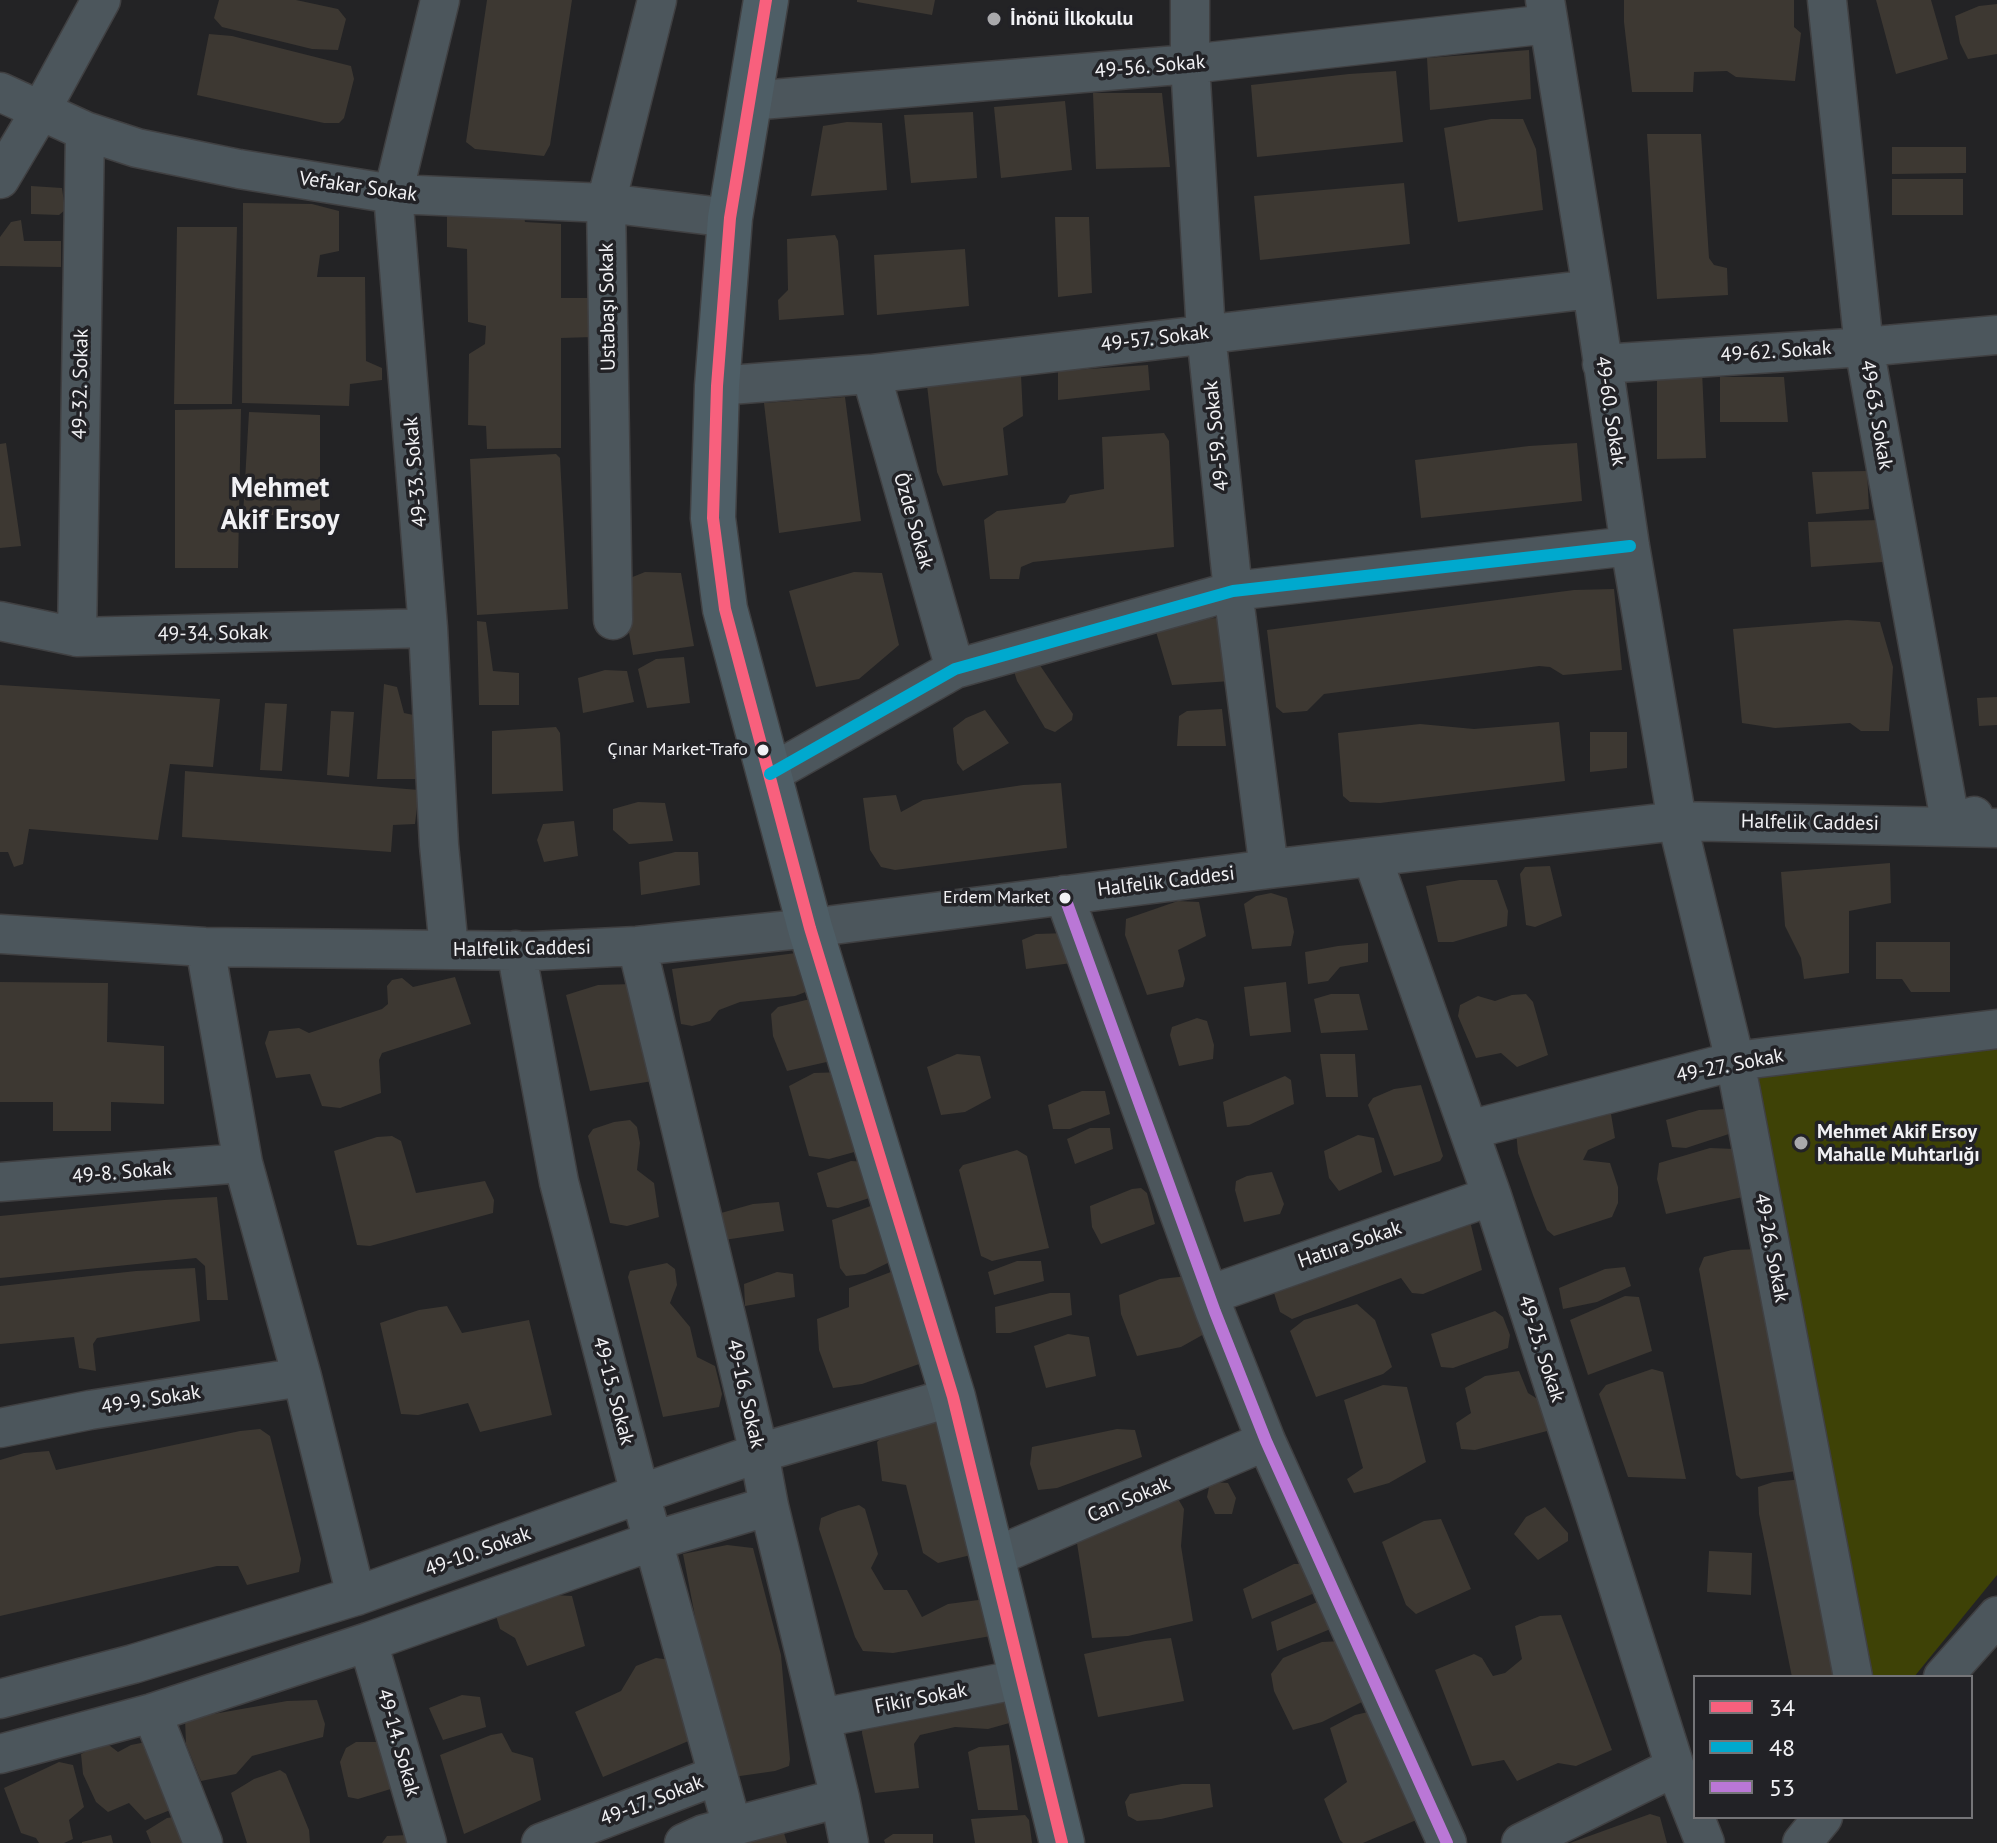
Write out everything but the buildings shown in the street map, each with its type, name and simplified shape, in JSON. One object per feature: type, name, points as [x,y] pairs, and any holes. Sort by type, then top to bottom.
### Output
[{"type":"main road","points":[[766,0],[730,218],[717,386],[713,518],[725,609],[810,928],[953,1397],[1062,1843]]},
{"type":"street","points":[[0,179],[101,0]]},
{"type":"street","name":"49-33. Sokak","points":[[440,0],[393,194],[428,628],[439,845],[449,949]]},
{"type":"street","name":"Ustabaşı Sokak","points":[[613,620],[606,203],[657,0]]},
{"type":"street","name":"49-59. Sokak","points":[[1190,0],[1190,64],[1206,333],[1233,591],[1269,869]]},
{"type":"street","name":"49-63. Sokak","points":[[1827,0],[1864,347],[1951,826]]},
{"type":"street","name":"49-56. Sokak","points":[[749,101],[1190,64],[1547,12]]},
{"type":"street","name":"49-60. Sokak","points":[[1547,12],[1630,546],[1677,821]]},
{"type":"street","name":"Vefakar Sokak","points":[[0,92],[85,131],[137,148],[239,169],[393,194],[606,203],[730,218]]},
{"type":"street","name":"49-32. Sokak","points":[[77,637],[85,131]]},
{"type":"street","name":"49-57. Sokak","points":[[717,386],[871,374],[1592,289]]},
{"type":"street","name":"49-62. Sokak","points":[[1602,364],[1997,335]]},
{"type":"street","name":"Özde Sokak","points":[[871,374],[955,669]]},
{"type":"street","points":[[770,774],[955,669],[1233,591],[1630,546]]},
{"type":"street","name":"49-34. Sokak","points":[[0,621],[77,637],[428,628]]},
{"type":"street","points":[[1951,826],[1997,809]]},
{"type":"street","name":"Halfelik Caddesi","points":[[0,934],[205,947],[516,950],[637,946],[810,928],[1677,821],[1997,828]]},
{"type":"street","name":"49-26. Sokak","points":[[1677,821],[1735,1061],[1853,1675]]},
{"type":"street","name":"49-25. Sokak","points":[[1372,857],[1492,1196],[1675,1767],[1693,1813]]},
{"type":"street","points":[[1064,895],[1209,1295],[1266,1441],[1447,1843]]},
{"type":"street","name":"49-16. Sokak","points":[[637,946],[849,1843]]},
{"type":"street","points":[[205,947],[243,1163],[302,1377],[356,1596]]},
{"type":"street","name":"49-15. Sokak","points":[[516,950],[559,1182],[640,1494],[732,1826]]},
{"type":"street","name":"49-27. Sokak","points":[[1469,1130],[1735,1061],[1997,1029]]},
{"type":"street","name":"49-8. Sokak","points":[[0,1182],[243,1163]]},
{"type":"street","name":"Hatıra Sokak","points":[[1209,1295],[1492,1196]]},
{"type":"street","name":"49-9. Sokak","points":[[0,1428],[90,1410],[302,1377]]},
{"type":"street","name":"49-10. Sokak","points":[[0,1699],[133,1664],[356,1596],[759,1453],[953,1397]]},
{"type":"street","name":"Can Sokak","points":[[992,1558],[1266,1441]]},
{"type":"street","points":[[0,1754],[152,1713],[368,1642],[653,1541],[769,1506]]},
{"type":"street","points":[[1945,1675],[1997,1616]]},
{"type":"street","name":"49-14. Sokak","points":[[368,1642],[427,1843]]},
{"type":"street","name":"Fikir Sokak","points":[[821,1718],[1021,1679]]},
{"type":"street","points":[[152,1713],[203,1843]]},
{"type":"street","points":[[1521,1843],[1675,1767]]},
{"type":"street","name":"49-17. Sokak","points":[[541,1843],[718,1775]]},
{"type":"street","points":[[684,1843],[704,1834],[840,1798]]},
{"type":"street","name":"49-25. Sokak","points":[[1696,1819],[1705,1843]]},
{"type":"street","points":[[1802,1843],[1821,1819]]},
{"type":"shaded area","points":[[1997,1045],[1997,1575],[1916,1675],[1870,1675],[1752,1076]]},
{"type":"transit line","name":"34","points":[[766,0],[730,218],[717,386],[713,518],[725,609],[810,928],[953,1397],[1062,1843]]},
{"type":"transit line","name":"48","points":[[770,774],[955,669],[1233,591],[1630,546]]},
{"type":"transit line","name":"53","points":[[1064,895],[1215,1312],[1266,1441],[1447,1843]]},
{"type":"place","name":"İnönü İlkokulu","points":[[994,19]]},
{"type":"place","name":"Çınar Market-Trafo","points":[[763,750]]},
{"type":"place","name":"Erdem Market","points":[[1065,898]]},
{"type":"place","name":"Mehmet Akif Ersoy Mahalle Muhtarlığı","points":[[1801,1143]]},
{"type":"district","name":"Mehmet Akif Ersoy","points":[[280,505]]}]
